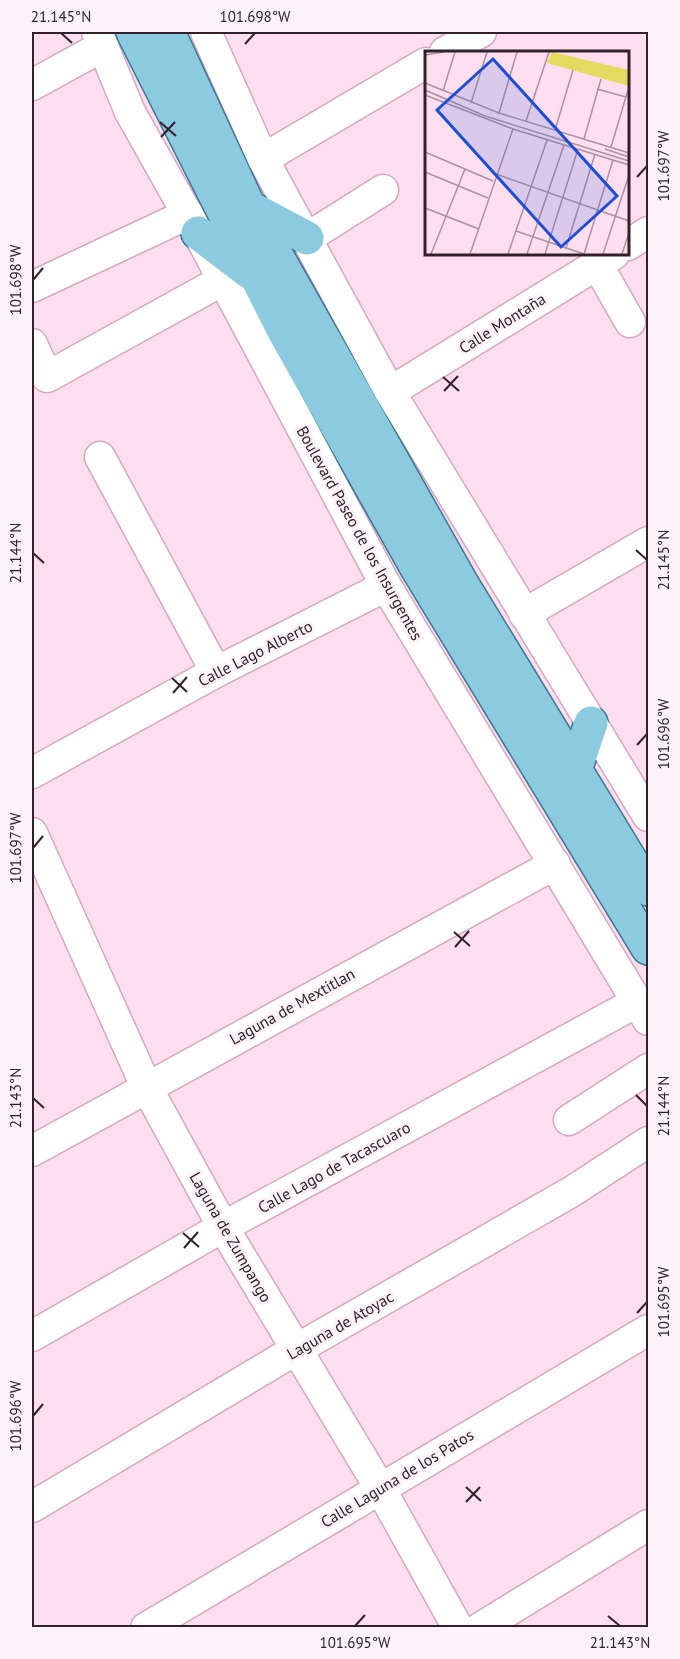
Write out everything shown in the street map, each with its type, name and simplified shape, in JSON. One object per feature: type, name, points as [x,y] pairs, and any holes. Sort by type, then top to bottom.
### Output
[{"type":"main road","name":"Boulevard Paseo de los Insurgentes","points":[[133,32],[285,333],[417,568],[648,948]]},
{"type":"main road","points":[[168,32],[249,207],[462,584],[576,767],[648,889]]},
{"type":"main road","points":[[249,207],[307,238]]},
{"type":"main road","points":[[193,223],[257,278]]},
{"type":"main road","points":[[576,767],[591,723]]},
{"type":"street","points":[[206,32],[263,159],[390,392],[648,816]]},
{"type":"street","points":[[447,51],[481,32]]},
{"type":"street","points":[[32,85],[100,39]]},
{"type":"street","name":"Boulevard Paseo de los Insurgentes","points":[[100,39],[130,112],[193,223],[386,586],[643,1011]]},
{"type":"street","points":[[263,159],[425,64]]},
{"type":"street","points":[[307,238],[383,190]]},
{"type":"street","points":[[32,287],[193,223]]},
{"type":"street","points":[[629,244],[648,232]]},
{"type":"street","points":[[605,259],[630,322]]},
{"type":"street","name":"Calle Montaña","points":[[390,392],[605,259]]},
{"type":"street","points":[[32,344],[47,377],[223,280]]},
{"type":"street","points":[[100,457],[216,672]]},
{"type":"street","points":[[524,614],[648,542]]},
{"type":"street","name":"Calle Lago Alberto","points":[[32,773],[216,672],[386,586]]},
{"type":"street","name":"Laguna de Zumpango","points":[[32,833],[146,1086],[223,1227],[380,1488],[458,1628]]},
{"type":"street","name":"Laguna de Mextitlan","points":[[32,1151],[146,1086],[555,864]]},
{"type":"street","name":"Calle Lago de Tacascuaro","points":[[32,1336],[223,1227],[643,1011]]},
{"type":"street","points":[[569,1120],[648,1069]]},
{"type":"street","name":"Laguna de Atoyac","points":[[32,1507],[297,1349],[571,1192],[648,1142]]},
{"type":"street","name":"Calle Laguna de los Patos","points":[[146,1628],[648,1330]]},
{"type":"street","points":[[480,1628],[648,1525]]}]
